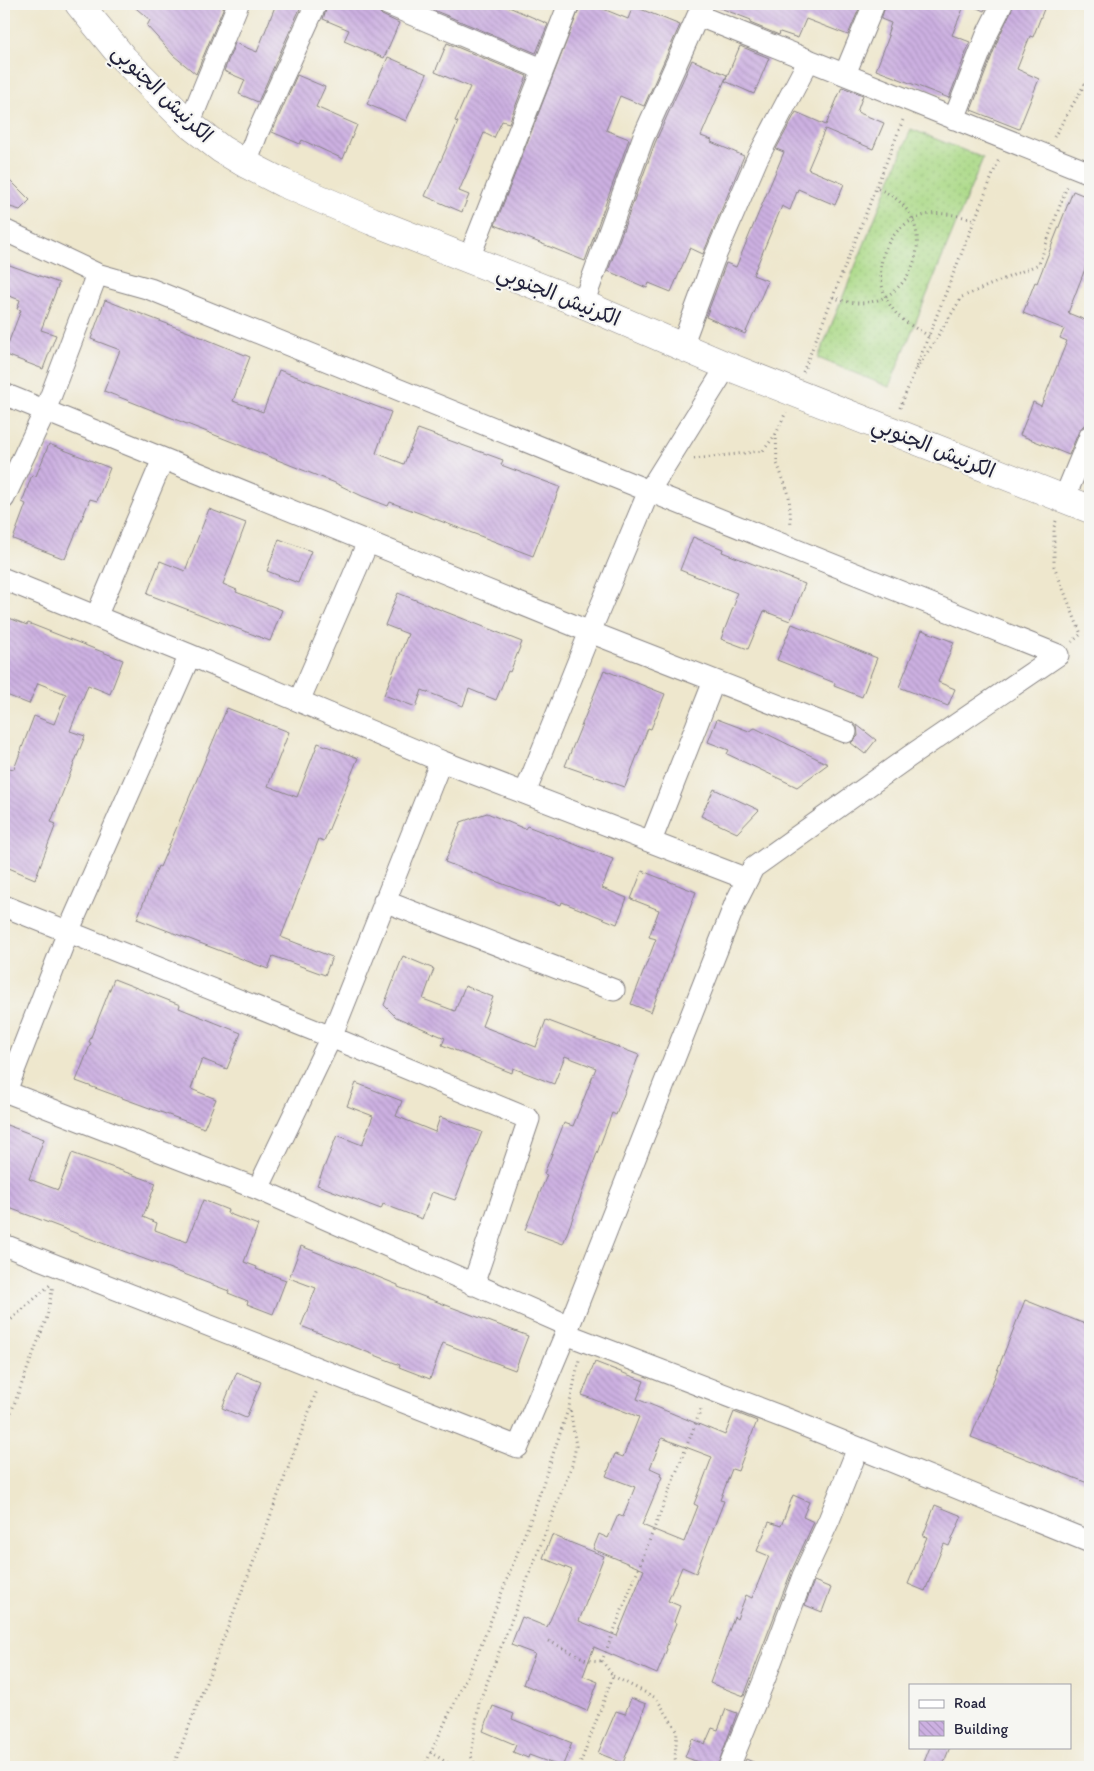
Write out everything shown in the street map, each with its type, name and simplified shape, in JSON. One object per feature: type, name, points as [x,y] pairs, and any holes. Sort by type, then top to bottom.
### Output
[{"type":"main road","name":"الكرنيش الجنوبي","points":[[79,4],[124,59],[189,124],[246,164],[284,183],[372,221],[583,304],[727,366],[1090,509]]},
{"type":"street","points":[[189,124],[238,4]]},
{"type":"street","points":[[246,164],[256,134],[316,4]]},
{"type":"street","points":[[387,4],[542,69]]},
{"type":"street","points":[[468,258],[542,69],[570,4]]},
{"type":"street","points":[[845,74],[874,4]]},
{"type":"street","points":[[954,119],[988,32],[1002,4]]},
{"type":"street","points":[[583,304],[643,138],[701,10],[809,60],[1082,170]]},
{"type":"street","points":[[682,346],[714,260],[757,159],[809,60]]},
{"type":"street","points":[[4,230],[98,274],[150,289],[1058,656]]},
{"type":"street","points":[[4,498],[45,411],[98,274]]},
{"type":"street","points":[[525,793],[649,492],[727,366]]},
{"type":"street","points":[[4,394],[590,632],[846,732]]},
{"type":"street","points":[[1064,499],[1090,436]]},
{"type":"street","points":[[96,617],[163,459]]},
{"type":"street","points":[[299,701],[368,542]]},
{"type":"street","points":[[4,579],[441,761],[747,879]]},
{"type":"street","points":[[190,655],[68,932],[5,1091],[258,1189],[473,1285],[573,1333],[1090,1542]]},
{"type":"street","points":[[4,1245],[518,1447],[573,1333],[735,904],[753,868],[910,756],[1058,656]]},
{"type":"street","points":[[651,841],[714,681]]},
{"type":"street","points":[[258,1189],[331,1037],[441,761]]},
{"type":"street","points":[[384,900],[614,990]]},
{"type":"street","points":[[4,906],[331,1037],[529,1119],[473,1285]]},
{"type":"street","points":[[729,1767],[803,1576],[829,1520],[858,1448]]},
{"type":"path","points":[[1044,154],[1090,75]]},
{"type":"path","points":[[688,459],[763,450],[776,434],[796,392],[911,101]]},
{"type":"path","points":[[891,430],[1007,140]]},
{"type":"path","points":[[912,379],[962,298],[1039,264],[1082,170]]},
{"type":"path","points":[[833,296],[842,300],[859,303],[878,300],[895,290],[909,276],[916,258],[918,238],[913,220],[902,203],[888,192],[876,188]]},
{"type":"path","points":[[929,336],[910,325],[895,313],[884,296],[880,278],[881,259],[889,241],[902,226],[919,217],[939,214],[957,215],[975,220]]},
{"type":"path","points":[[776,434],[777,463],[789,494],[792,529],[785,546]]},
{"type":"path","points":[[1058,656],[1081,634],[1054,566],[1054,527],[1064,499]]},
{"type":"path","points":[[4,1326],[53,1282],[47,1317],[4,1431]]},
{"type":"path","points":[[424,1767],[478,1653],[533,1513],[569,1407],[573,1333]]},
{"type":"path","points":[[173,1767],[253,1563],[324,1371]]},
{"type":"path","points":[[602,1661],[709,1389]]},
{"type":"path","points":[[476,1767],[471,1756],[479,1703],[572,1465],[576,1446],[573,1420],[569,1407]]},
{"type":"path","points":[[549,1641],[587,1660],[602,1661],[613,1676],[656,1698],[677,1730],[675,1758],[677,1767]]},
{"type":"path","points":[[579,1767],[613,1676]]},
{"type":"path","points":[[430,1752],[454,1767]]},
{"type":"green space","points":[[911,129],[983,158],[889,387],[818,358]]},
{"type":"building","points":[[131,4],[171,4],[187,10],[188,4],[225,4],[196,74],[174,56],[147,26],[150,20]]},
{"type":"building","points":[[276,4],[302,4],[258,102],[239,94],[245,80],[224,71],[235,43],[257,52]]},
{"type":"building","points":[[328,4],[372,4],[382,15],[399,23],[384,58],[344,41],[349,30],[323,19]]},
{"type":"building","points":[[419,4],[502,4],[548,24],[536,53]]},
{"type":"building","points":[[581,4],[591,4],[628,19],[633,6],[680,25],[644,106],[620,96],[606,130],[629,139],[585,261],[495,225]]},
{"type":"building","points":[[715,4],[861,4],[848,35],[806,19],[798,38],[780,32],[779,35],[750,23],[751,20],[715,6]]},
{"type":"building","points":[[886,4],[965,4],[952,35],[970,42],[949,98],[876,70],[889,36],[887,35],[891,23],[881,19]]},
{"type":"building","points":[[968,4],[988,4],[984,11]]},
{"type":"building","points":[[1014,4],[1046,4],[1033,37],[1030,36],[1017,69],[1039,79],[1019,129],[971,110]]},
{"type":"building","points":[[447,43],[527,76],[509,123],[502,121],[494,138],[484,133],[459,191],[469,195],[462,212],[425,196],[458,122],[455,121],[470,87],[435,72]]},
{"type":"building","points":[[740,46],[769,58],[754,94],[725,81]]},
{"type":"building","points":[[388,57],[427,74],[406,121],[367,104]]},
{"type":"building","points":[[692,60],[727,75],[701,136],[744,156],[703,254],[690,248],[671,292],[649,283],[647,288],[608,271],[655,143]]},
{"type":"building","points":[[297,75],[325,87],[316,107],[357,125],[343,159],[302,140],[300,144],[272,132]]},
{"type":"building","points":[[842,87],[863,95],[857,112],[884,123],[873,149],[825,129],[808,169],[844,184],[835,205],[798,189],[790,210],[782,206],[753,275],[768,281],[745,334],[706,317],[726,263],[736,267],[784,152],[776,149],[796,112],[826,125]]},
{"type":"building","points":[[4,174],[30,200],[20,210],[4,205]]},
{"type":"building","points":[[1073,191],[1090,198],[1090,256],[1068,313],[1090,322],[1090,418],[1088,424],[1079,431],[1069,455],[1020,435],[1033,402],[1041,406],[1067,341],[1060,338],[1064,329],[1023,313],[1035,282],[1037,283]]},
{"type":"building","points":[[4,263],[59,283],[41,330],[56,335],[43,369],[4,354],[21,310],[17,309],[20,300],[4,294]]},
{"type":"building","points":[[105,300],[250,357],[233,401],[263,412],[279,370],[391,412],[376,453],[404,464],[418,429],[503,460],[501,465],[560,487],[533,556],[390,502],[388,506],[362,496],[333,482],[104,391],[120,350],[91,339]]},
{"type":"building","points":[[49,444],[110,468],[97,501],[90,499],[65,559],[13,539],[26,504],[22,502],[32,475],[36,476]]},
{"type":"building","points":[[209,509],[246,523],[223,584],[237,590],[236,592],[282,610],[270,641],[147,594],[160,561],[185,571]]},
{"type":"building","points":[[693,537],[723,549],[722,552],[805,584],[790,621],[764,611],[748,649],[721,639],[737,593],[680,570]]},
{"type":"building","points":[[279,539],[311,551],[298,583],[267,571]]},
{"type":"building","points":[[398,593],[522,642],[496,700],[469,689],[463,706],[422,690],[416,707],[384,695],[408,634],[385,625]]},
{"type":"building","points":[[4,616],[27,625],[28,623],[123,660],[110,694],[88,685],[70,731],[85,736],[51,822],[56,824],[35,879],[4,866],[4,781],[9,768],[14,769],[34,716],[54,724],[66,694],[38,683],[29,704],[4,694]]},
{"type":"building","points":[[792,624],[877,658],[862,697],[834,686],[835,683],[777,660]]},
{"type":"building","points":[[922,630],[954,642],[938,682],[955,689],[948,706],[899,687]]},
{"type":"building","points":[[604,670],[665,694],[651,729],[648,728],[625,787],[565,766]]},
{"type":"building","points":[[227,708],[289,732],[268,786],[297,797],[318,743],[358,758],[324,841],[319,839],[281,937],[332,957],[325,975],[273,956],[268,969],[137,919]]},
{"type":"building","points":[[717,719],[749,731],[755,728],[828,764],[797,787],[727,754],[729,750],[708,742]]},
{"type":"building","points":[[857,725],[876,740],[865,754],[851,743],[858,736]]},
{"type":"building","points":[[714,789],[759,810],[737,833],[701,816]]},
{"type":"building","points":[[487,813],[525,829],[527,826],[613,859],[602,888],[627,898],[617,924],[562,902],[561,905],[445,862],[461,822]]},
{"type":"building","points":[[642,871],[696,892],[651,1012],[631,1004],[656,939],[649,937],[659,910],[631,899]]},
{"type":"building","points":[[403,956],[434,969],[423,999],[455,1011],[465,986],[493,997],[482,1026],[536,1047],[546,1020],[639,1055],[616,1115],[612,1113],[563,1244],[525,1230],[547,1175],[544,1174],[564,1123],[573,1126],[596,1068],[565,1056],[554,1084],[513,1068],[512,1073],[442,1045],[445,1038],[396,1017],[384,1005]]},
{"type":"building","points":[[114,979],[180,1005],[179,1008],[241,1033],[227,1069],[202,1059],[191,1089],[216,1099],[204,1128],[76,1081]]},
{"type":"building","points":[[356,1083],[402,1101],[396,1116],[435,1132],[440,1117],[482,1132],[455,1200],[432,1192],[422,1219],[383,1204],[381,1209],[317,1185],[337,1135],[362,1145],[373,1116],[347,1106]]},
{"type":"building","points":[[4,1124],[44,1139],[29,1179],[58,1190],[72,1153],[156,1183],[143,1217],[157,1223],[155,1230],[187,1242],[203,1200],[228,1210],[227,1213],[258,1225],[244,1262],[257,1267],[256,1269],[286,1280],[273,1314],[247,1304],[248,1301],[228,1293],[229,1291],[4,1206]]},
{"type":"building","points":[[301,1246],[398,1285],[398,1287],[528,1336],[515,1370],[443,1343],[430,1379],[399,1367],[400,1365],[301,1326],[316,1288],[289,1278]]},
{"type":"building","points":[[1025,1300],[1090,1326],[1090,1484],[971,1437]]},
{"type":"building","points":[[595,1362],[644,1381],[637,1399],[725,1435],[734,1412],[757,1421],[738,1471],[732,1469],[720,1500],[724,1501],[696,1573],[682,1567],[668,1601],[680,1606],[674,1622],[676,1623],[657,1674],[594,1647],[583,1676],[598,1682],[587,1711],[523,1684],[535,1654],[511,1645],[522,1617],[547,1627],[572,1570],[543,1558],[552,1535],[604,1556],[579,1621],[617,1636],[644,1570],[593,1549],[599,1534],[608,1538],[618,1515],[623,1517],[635,1487],[606,1476],[615,1454],[623,1457],[639,1417],[582,1395]],"holes":[[[662,1438],[712,1457],[694,1504],[698,1506],[684,1542],[642,1525],[662,1477],[660,1476],[661,1473],[650,1468]]]},
{"type":"building","points":[[237,1372],[261,1382],[246,1418],[222,1408]]},
{"type":"building","points":[[793,1495],[809,1502],[803,1517],[814,1522],[791,1572],[744,1696],[710,1683],[734,1617],[737,1619],[746,1595],[752,1598],[769,1556],[757,1551],[769,1522],[781,1526]]},
{"type":"building","points":[[935,1505],[962,1516],[949,1546],[944,1544],[925,1591],[908,1584],[927,1537],[923,1536]]},
{"type":"building","points":[[814,1581],[831,1588],[822,1612],[805,1605]]},
{"type":"building","points":[[631,1698],[646,1704],[623,1763],[598,1753],[616,1711],[625,1714]]},
{"type":"building","points":[[493,1706],[514,1714],[512,1719],[572,1743],[562,1767],[529,1755],[528,1758],[513,1752],[516,1745],[483,1731]]},
{"type":"building","points":[[726,1709],[737,1713],[717,1767],[711,1767],[685,1757],[692,1739],[705,1744],[712,1728],[718,1730]]},
{"type":"building","points":[[930,1748],[950,1748],[942,1767],[922,1767]]},
{"type":"building","points":[[746,1759],[763,1766],[763,1767],[742,1767]]}]
